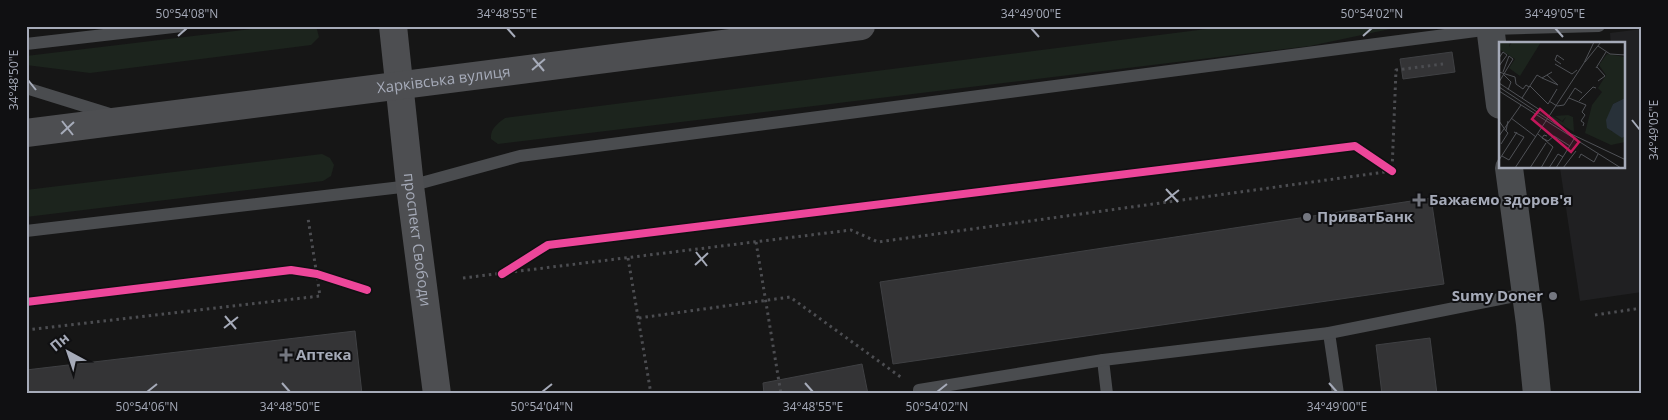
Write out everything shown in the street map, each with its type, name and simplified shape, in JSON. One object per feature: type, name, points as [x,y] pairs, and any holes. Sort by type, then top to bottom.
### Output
[{"type":"main road","name":"проспект Свободи","points":[[393,26],[410,186],[437,394]]},
{"type":"main road","name":"Харківська вулиця","points":[[26,133],[400,84],[507,74],[861,26]]},
{"type":"street","points":[[1490,28],[1499,97]]},
{"type":"street","points":[[1509,169],[1537,394]]},
{"type":"lane","points":[[26,44],[182,26]]},
{"type":"lane","points":[[26,231],[410,186],[520,156],[1490,28],[1599,26]]},
{"type":"lane","points":[[26,88],[127,120]]},
{"type":"lane","points":[[919,392],[1103,360],[1329,333],[1525,294]]},
{"type":"lane","points":[[1329,333],[1338,394]]},
{"type":"lane","points":[[1103,360],[1107,394]]},
{"type":"path","points":[[463,278],[851,230],[878,242],[1392,171],[1396,70],[1443,64]]},
{"type":"path","points":[[26,330],[320,296],[305,198]]},
{"type":"path","points":[[756,242],[781,394]]},
{"type":"path","points":[[628,258],[651,394]]},
{"type":"path","points":[[638,318],[790,296],[919,392]]},
{"type":"path","points":[[1595,316],[1642,308]]},
{"type":"shaded area","points":[[277,26],[316,26],[319,37],[311,45],[90,73],[26,65],[26,56]]},
{"type":"shaded area","points":[[1230,26],[1404,26],[1310,46],[498,144],[491,139],[493,130],[505,118]]},
{"type":"shaded area","points":[[1642,29],[1642,292],[1580,301],[1560,169],[1626,169],[1626,42],[1611,42],[1610,33]]},
{"type":"shaded area","points":[[322,154],[330,158],[334,165],[331,176],[323,181],[26,217],[26,190]]},
{"type":"building","points":[[1452,52],[1455,72],[1403,79],[1400,59]]},
{"type":"building","points":[[1431,198],[1444,284],[893,364],[880,282]]},
{"type":"building","points":[[355,331],[362,394],[26,394],[26,370]]},
{"type":"building","points":[[1430,338],[1437,394],[1382,394],[1376,345]]},
{"type":"building","points":[[862,364],[868,394],[764,394],[763,383]]},
{"type":"cycle path","points":[[502,274],[548,245],[1355,146],[1392,171]]},
{"type":"cycle path","points":[[26,302],[291,270],[317,274],[367,290]]},
{"type":"place","name":"Бажаємо здоров'я","points":[[1419,200]]},
{"type":"place","name":"ПриватБанк","points":[[1307,217]]},
{"type":"place","name":"Sumy Doner","points":[[1553,296]]},
{"type":"place","name":"Аптека","points":[[286,355]]}]
